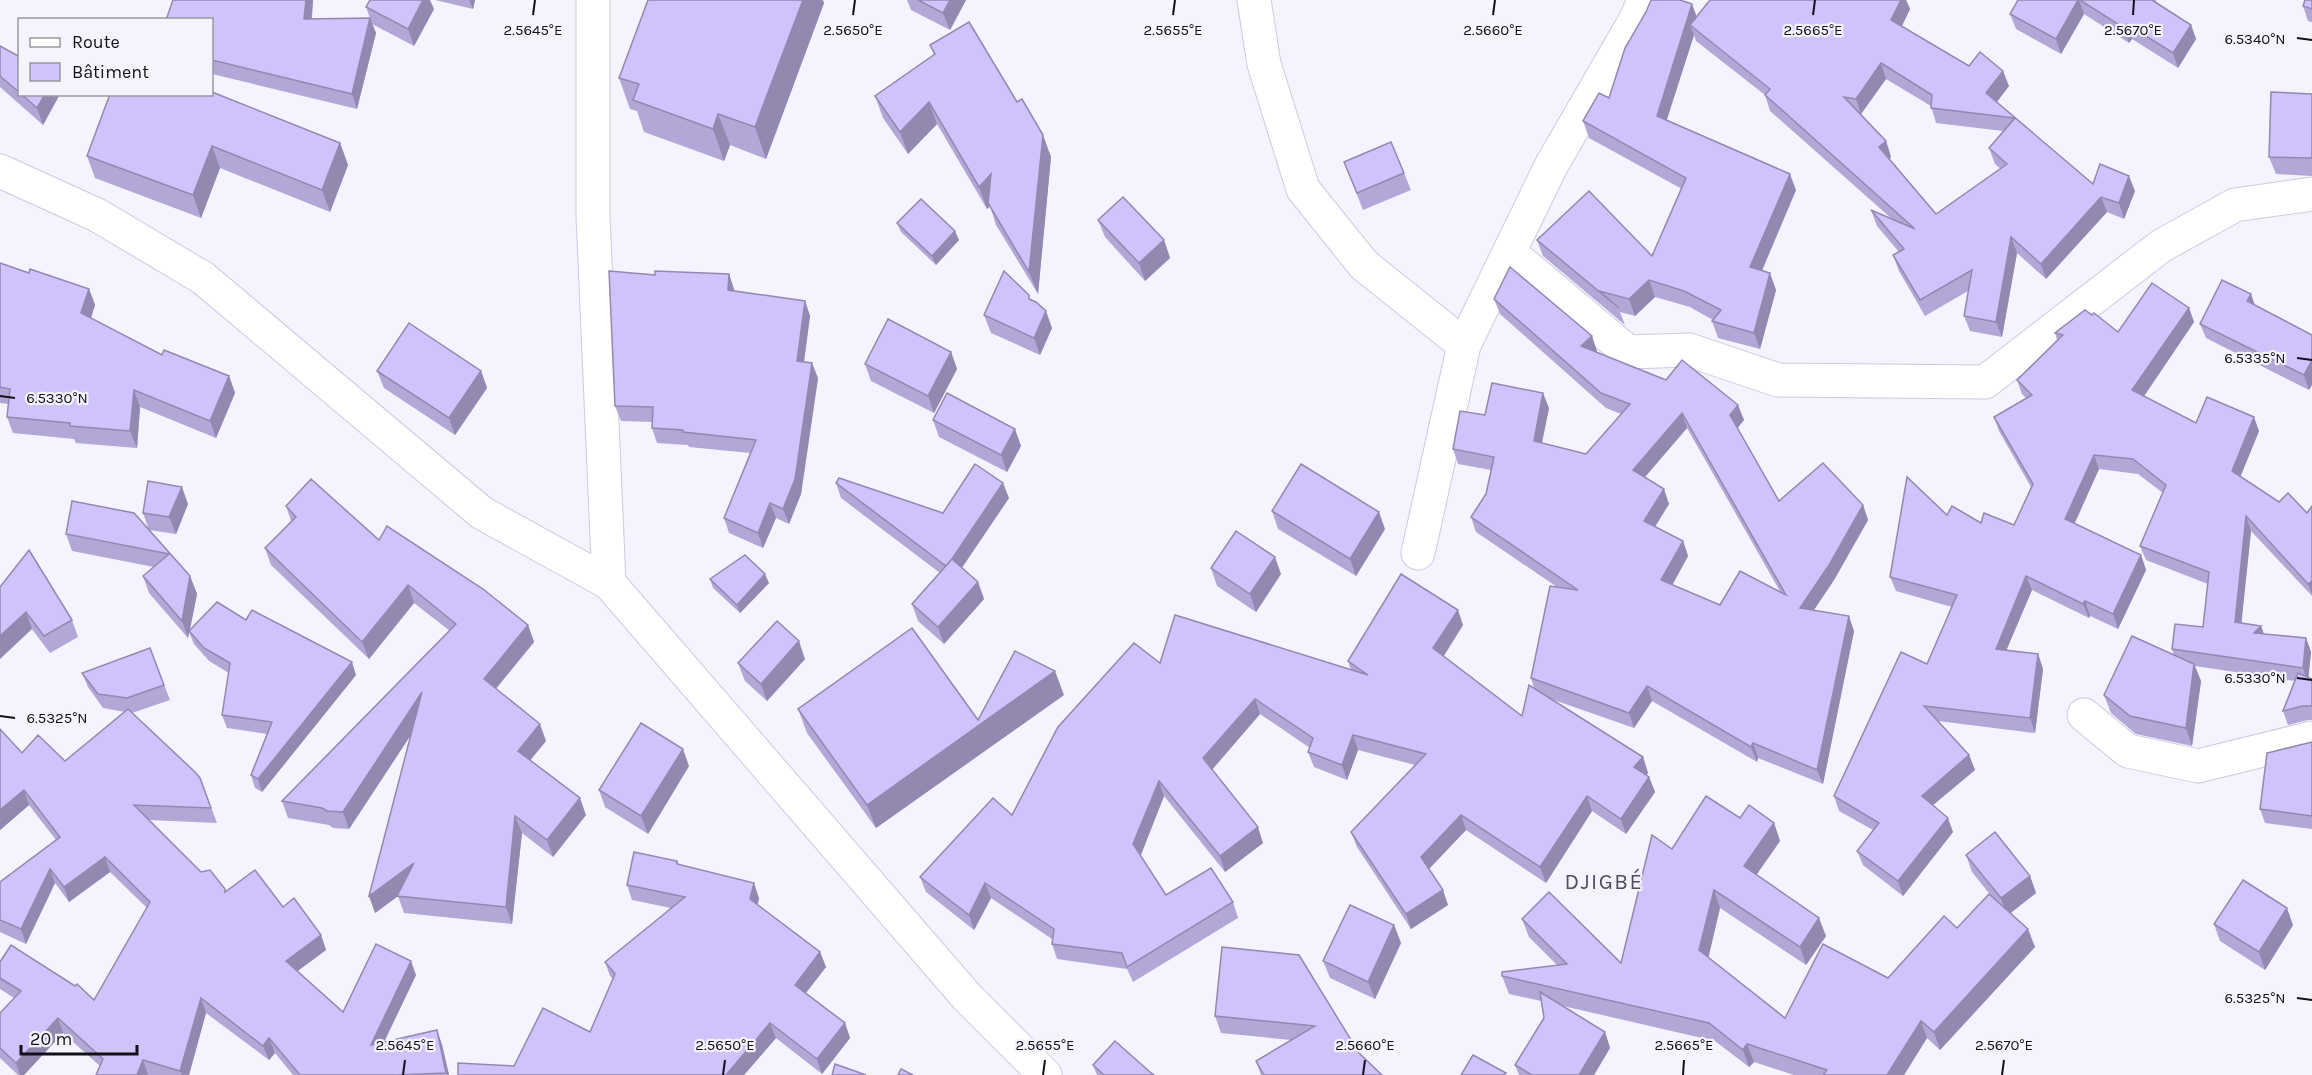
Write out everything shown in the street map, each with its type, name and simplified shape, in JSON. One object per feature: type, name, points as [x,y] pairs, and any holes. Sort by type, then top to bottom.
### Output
[{"type":"street","points":[[593,0],[593,216],[609,583]]},
{"type":"street","points":[[1254,0],[1264,64],[1303,189],[1364,265],[1464,345]]},
{"type":"street","points":[[1418,553],[1464,345],[1551,165],[1636,19],[1644,0]]},
{"type":"street","points":[[0,171],[97,215],[203,278],[482,513],[609,583],[967,997],[1044,1075]]},
{"type":"street","points":[[1509,252],[1628,351],[1689,350],[1778,380],[1984,382],[2161,246],[2235,205],[2312,194]]},
{"type":"street","points":[[2084,715],[2128,751],[2198,766],[2312,738]]},
{"type":"building","points":[[173,0],[306,0],[304,19],[370,18],[352,94],[213,60],[213,18],[167,18]]},
{"type":"building","points":[[370,0],[423,0],[408,29],[366,7]]},
{"type":"building","points":[[648,0],[803,0],[755,127],[718,114],[713,129],[633,100],[639,84],[619,78]]},
{"type":"building","points":[[918,0],[950,0],[943,13]]},
{"type":"building","points":[[1651,0],[1680,0],[1692,4],[1657,116],[1790,174],[1750,267],[1770,273],[1754,333],[1712,321],[1721,310],[1684,291],[1649,280],[1629,299],[1599,291],[1619,308],[1537,240],[1589,191],[1652,256],[1686,178],[1583,121],[1599,93],[1609,98],[1625,48]]},
{"type":"building","points":[[1710,0],[1901,0],[1891,20],[1969,66],[1980,52],[2003,71],[1986,93],[2093,184],[2100,164],[2129,176],[2119,203],[2101,197],[2041,264],[2011,237],[1996,322],[1964,316],[1972,270],[1920,300],[1893,255],[1904,249],[1871,210],[1915,229],[1765,95],[1770,89],[1690,25]],"holes":[[[1881,63],[1932,95],[1931,108],[2015,118],[1989,148],[2007,164],[1936,214],[1879,147],[1886,141],[1844,97],[1856,99]]]},
{"type":"building","points":[[2018,0],[2078,0],[2056,39],[2010,14]]},
{"type":"building","points":[[2080,0],[2152,0],[2191,25],[2173,53],[2127,24],[2124,28]]},
{"type":"building","points":[[2305,0],[2312,0],[2312,9],[2303,6]]},
{"type":"building","points":[[969,22],[1017,102],[1022,99],[1043,135],[1029,272],[988,203],[991,174],[979,187],[929,102],[900,132],[875,96],[935,54],[930,45]]},
{"type":"building","points":[[0,46],[18,56],[18,91],[0,76]]},
{"type":"building","points":[[213,92],[340,143],[322,190],[212,146],[193,195],[87,156],[109,96],[213,96]]},
{"type":"building","points":[[2271,92],[2312,94],[2312,158],[2269,157]]},
{"type":"building","points":[[23,96],[44,96],[37,108]]},
{"type":"building","points":[[1391,142],[1404,173],[1357,193],[1344,162]]},
{"type":"building","points":[[1123,197],[1164,240],[1139,263],[1098,220]]},
{"type":"building","points":[[921,199],[955,231],[932,256],[897,223]]},
{"type":"building","points":[[0,263],[29,273],[30,269],[89,289],[81,313],[162,355],[164,350],[229,376],[210,421],[134,390],[130,431],[70,426],[70,423],[7,417],[10,389],[0,387]]},
{"type":"building","points":[[1510,267],[1592,336],[1581,346],[1666,380],[1682,360],[1738,405],[1730,415],[1779,501],[1823,463],[1863,505],[1829,565],[1800,608],[1849,616],[1817,770],[1753,743],[1751,747],[1647,686],[1629,713],[1531,678],[1550,586],[1578,590],[1471,517],[1486,494],[1494,457],[1453,449],[1460,411],[1485,415],[1492,383],[1543,393],[1534,441],[1586,454],[1630,404],[1601,393],[1494,299]],"holes":[[[1682,413],[1786,595],[1740,571],[1720,605],[1661,580],[1683,541],[1644,521],[1664,489],[1633,470]]]},
{"type":"building","points":[[609,271],[655,275],[655,271],[729,274],[728,290],[805,301],[797,361],[812,363],[795,479],[783,509],[770,503],[758,533],[724,518],[756,440],[652,428],[653,407],[615,406]]},
{"type":"building","points":[[1004,271],[1029,295],[1029,299],[1046,311],[1034,338],[984,315]]},
{"type":"building","points":[[2222,280],[2251,294],[2247,301],[2312,335],[2312,360],[2304,375],[2200,324]]},
{"type":"building","points":[[2152,283],[2189,308],[2132,390],[2196,423],[2207,397],[2254,417],[2232,471],[2279,502],[2288,493],[2307,513],[2312,506],[2312,581],[2308,584],[2246,516],[2235,622],[2261,626],[2254,633],[2306,638],[2303,668],[2172,649],[2175,624],[2203,627],[2209,572],[2140,546],[2166,485],[2133,459],[2094,455],[2065,519],[2141,555],[2113,614],[2085,601],[2083,604],[2026,576],[1996,649],[2038,654],[2030,718],[1924,706],[1969,755],[1922,796],[1948,818],[1898,881],[1857,851],[1879,823],[1834,796],[1901,652],[1927,664],[1957,595],[1890,577],[1907,477],[1947,515],[1952,506],[1981,523],[1984,513],[2014,525],[2033,484],[1994,417],[2032,395],[2017,380],[2063,335],[2055,333],[2085,310],[2092,315],[2094,313],[2118,332]]},
{"type":"building","points":[[888,319],[951,352],[928,396],[865,364]]},
{"type":"building","points":[[409,323],[481,371],[449,418],[377,371]]},
{"type":"building","points":[[947,393],[1015,429],[1001,455],[933,420]]},
{"type":"building","points":[[975,464],[1003,483],[946,566],[836,483],[839,478],[943,513]]},
{"type":"building","points":[[1301,464],[1379,512],[1350,559],[1272,511]]},
{"type":"building","points":[[311,479],[379,540],[387,526],[483,589],[528,625],[484,679],[540,724],[518,751],[580,798],[547,840],[515,816],[506,907],[397,896],[414,863],[369,896],[422,692],[343,812],[327,811],[322,808],[282,801],[456,624],[408,585],[362,642],[265,548],[296,517],[286,506]]},
{"type":"building","points":[[148,481],[182,487],[169,517],[143,513]]},
{"type":"building","points":[[72,501],[134,513],[190,576],[182,621],[143,576],[169,554],[66,534]]},
{"type":"building","points":[[1236,531],[1275,557],[1250,594],[1211,568]]},
{"type":"building","points":[[29,550],[72,620],[44,636],[26,612],[0,636],[0,587]]},
{"type":"building","points":[[745,555],[765,574],[737,605],[710,579]]},
{"type":"building","points":[[952,559],[978,582],[938,627],[912,604]]},
{"type":"building","points":[[1401,574],[1458,610],[1433,648],[1522,716],[1529,685],[1643,757],[1634,767],[1649,777],[1621,819],[1587,796],[1540,867],[1461,815],[1421,857],[1443,890],[1406,914],[1351,832],[1426,754],[1353,735],[1342,765],[1308,752],[1313,738],[1255,699],[1203,758],[1258,827],[1220,856],[1159,781],[1133,844],[1166,895],[1211,868],[1233,902],[1127,967],[1122,953],[1052,944],[1054,929],[985,883],[969,915],[920,877],[993,798],[1012,815],[1058,727],[1134,643],[1160,663],[1175,615],[1368,675],[1348,661]]},
{"type":"building","points":[[217,602],[246,620],[252,610],[352,662],[258,779],[251,775],[272,722],[222,715],[230,663],[204,648],[189,631]]},
{"type":"building","points":[[777,621],[799,641],[761,684],[738,663]]},
{"type":"building","points":[[912,628],[978,720],[1015,651],[1055,671],[867,805],[798,709]]},
{"type":"building","points":[[2132,636],[2194,664],[2186,728],[2130,716],[2104,695]]},
{"type":"building","points":[[150,648],[164,685],[127,698],[98,694],[82,673]]},
{"type":"building","points":[[2298,673],[2312,679],[2312,706],[2283,711]]},
{"type":"building","points":[[128,709],[195,772],[200,778],[211,808],[134,805],[201,872],[210,870],[225,892],[255,870],[283,907],[294,898],[321,935],[286,961],[343,1012],[376,944],[411,961],[371,1045],[437,1030],[446,1073],[300,1075],[269,1038],[263,1046],[201,998],[180,1071],[143,1060],[137,1075],[96,1075],[103,1059],[58,1018],[16,1063],[0,1048],[0,1013],[21,991],[0,978],[0,962],[11,945],[75,986],[77,984],[94,1000],[150,902],[105,857],[64,887],[50,869],[21,929],[0,920],[0,882],[60,837],[24,790],[0,810],[0,729],[22,753],[38,735],[65,761]]},
{"type":"building","points":[[641,723],[683,749],[641,816],[599,790]]},
{"type":"building","points":[[2312,742],[2312,816],[2260,809],[2267,753]]},
{"type":"building","points":[[1706,796],[1740,818],[1749,805],[1774,823],[1744,866],[1819,918],[1800,947],[1714,890],[1699,950],[1785,1018],[1823,944],[1888,978],[1944,916],[1957,928],[1989,894],[2028,929],[1934,1032],[1921,1021],[1887,1075],[1823,1075],[1827,1070],[1747,1044],[1743,1050],[1709,1023],[1502,976],[1502,972],[1567,964],[1522,919],[1549,892],[1621,963],[1652,835],[1672,849]]},
{"type":"building","points":[[1995,832],[2030,876],[2001,898],[1966,855]]},
{"type":"building","points":[[634,852],[677,861],[677,864],[754,883],[750,899],[820,952],[795,985],[845,1023],[817,1059],[770,1023],[726,1075],[458,1075],[458,1063],[514,1066],[543,1008],[590,1032],[615,974],[605,962],[685,897],[627,885]]},
{"type":"building","points":[[2243,880],[2287,908],[2259,952],[2214,924]]},
{"type":"building","points":[[1350,905],[1394,925],[1368,982],[1323,961]]},
{"type":"building","points":[[1222,947],[1299,955],[1359,1053],[1382,1075],[1264,1075],[1256,1061],[1315,1026],[1215,1016]]},
{"type":"building","points":[[1540,992],[1605,1032],[1579,1075],[1532,1075],[1515,1065],[1544,1018]]},
{"type":"building","points":[[1115,1041],[1154,1075],[1104,1075],[1093,1065]]},
{"type":"building","points":[[1473,1055],[1506,1073],[1504,1075],[1461,1075]]},
{"type":"building","points":[[835,1064],[866,1075],[832,1075]]},
{"type":"building","points":[[901,1069],[913,1075],[898,1075]]},
{"type":"district","name":"DJIGBÉ","points":[[1604,882]]}]
